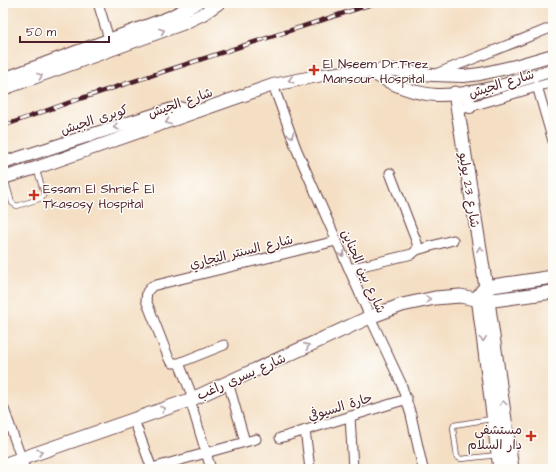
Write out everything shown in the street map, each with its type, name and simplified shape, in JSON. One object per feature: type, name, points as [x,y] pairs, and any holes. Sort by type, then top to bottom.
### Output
[{"type":"main road","name":"شارع 23 يوليو","points":[[461,92],[486,287]]},
{"type":"main road","points":[[512,469],[483,301],[480,293],[486,287],[553,278]]},
{"type":"main road","name":"شارع يسرى راغب","points":[[3,465],[24,464],[191,399],[370,317],[402,305],[424,300],[460,296],[483,301],[553,292]]},
{"type":"main road","points":[[483,301],[493,419],[500,469]]},
{"type":"street","points":[[98,3],[109,39]]},
{"type":"street","points":[[3,79],[170,17],[197,3]]},
{"type":"street","points":[[3,89],[182,24],[204,14],[219,3]]},
{"type":"street","points":[[433,75],[553,27]]},
{"type":"street","name":"شارع الجيش","points":[[4,178],[273,85],[322,74],[393,70],[433,75],[464,76],[515,66],[553,55]]},
{"type":"street","points":[[371,72],[392,84],[414,91],[438,95],[483,89],[553,70]]},
{"type":"street","name":"شارع الجيش","points":[[464,108],[553,82]]},
{"type":"street","name":"شارع بين الجناين","points":[[273,85],[288,126],[336,241],[370,317],[395,367],[407,399],[423,469]]},
{"type":"street","points":[[537,86],[553,141]]},
{"type":"street","name":"كوبرى الجيش","points":[[3,163],[169,110],[179,108],[194,112]]},
{"type":"street","points":[[390,173],[417,243],[417,250]]},
{"type":"street","points":[[349,269],[412,254],[417,250],[453,240]]},
{"type":"street","name":"شارع السنتر التجاري","points":[[179,363],[173,363],[169,360],[146,300],[147,292],[152,286],[336,241]]},
{"type":"street","points":[[211,469],[179,363],[224,345]]},
{"type":"street","points":[[228,382],[245,442]]},
{"type":"street","name":"حارة السيوفي","points":[[280,438],[407,399]]},
{"type":"street","points":[[3,406],[24,464]]},
{"type":"street","points":[[350,416],[353,469]]},
{"type":"street","points":[[134,420],[152,469],[256,439]]},
{"type":"street","points":[[304,430],[310,469]]},
{"type":"lane","points":[[4,178],[12,203],[17,206],[44,197],[36,168]]},
{"type":"lane","points":[[493,419],[456,424],[453,428],[457,457],[459,459],[498,455]]},
{"type":"railway","points":[[3,126],[76,100],[375,3]]},
{"type":"place","name":"El Nseem Dr.Trez Mansour Hospital","points":[[314,70]]},
{"type":"place","name":"Essam El Shrief El Tkasosy Hospital","points":[[34,195]]},
{"type":"place","name":"مستشفى دار السلام","points":[[531,436]]}]
